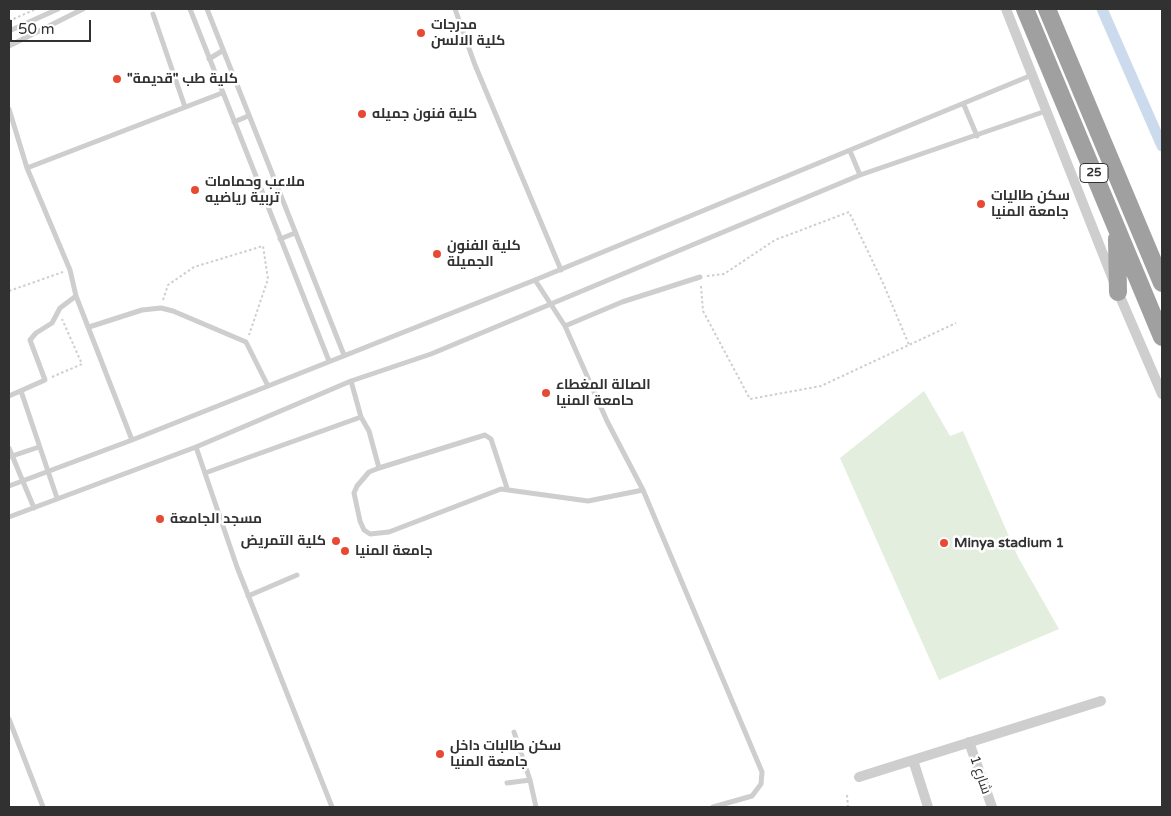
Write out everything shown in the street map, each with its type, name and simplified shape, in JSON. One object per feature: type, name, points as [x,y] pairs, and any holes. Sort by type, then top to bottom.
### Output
[{"type":"highway","name":"25","points":[[1025,9],[1162,336]]},
{"type":"highway","name":"25","points":[[1046,9],[1162,283]]},
{"type":"highway","points":[[1117,229],[1118,292]]},
{"type":"street","points":[[1006,9],[1118,292],[1162,394]]},
{"type":"street","points":[[859,777],[1101,701]]},
{"type":"street","name":"شارع 1","points":[[969,742],[992,807]]},
{"type":"street","points":[[913,760],[926,806]]},
{"type":"lane","points":[[9,31],[58,9]]},
{"type":"lane","points":[[9,46],[83,9]]},
{"type":"lane","points":[[190,9],[329,361]]},
{"type":"lane","points":[[207,9],[222,51],[344,355]]},
{"type":"lane","points":[[455,9],[475,65],[561,270]]},
{"type":"lane","points":[[153,14],[185,107]]},
{"type":"lane","points":[[209,59],[222,51]]},
{"type":"lane","points":[[9,486],[132,440],[561,270],[964,105],[1032,75]]},
{"type":"lane","points":[[27,168],[222,94]]},
{"type":"lane","points":[[964,105],[977,136]]},
{"type":"lane","points":[[9,109],[27,168],[70,270],[76,296],[132,440]]},
{"type":"lane","points":[[9,517],[196,447],[351,382],[431,354],[860,175],[918,153],[977,136],[1046,111]]},
{"type":"lane","points":[[234,122],[248,116]]},
{"type":"lane","points":[[850,151],[860,175]]},
{"type":"lane","points":[[280,239],[295,233]]},
{"type":"lane","points":[[565,326],[622,302],[700,277]]},
{"type":"lane","points":[[535,280],[565,326],[607,421],[643,490],[762,772],[761,784],[752,796],[713,807]]},
{"type":"lane","points":[[9,396],[45,380],[30,340],[36,333],[52,323],[60,308],[76,296]]},
{"type":"lane","points":[[89,327],[142,310],[161,308],[246,342],[268,386]]},
{"type":"lane","points":[[351,382],[361,416],[369,431],[379,468]]},
{"type":"lane","points":[[21,391],[57,498]]},
{"type":"lane","points":[[205,473],[361,416]]},
{"type":"lane","points":[[507,488],[491,439],[485,435],[369,472],[354,494],[360,521],[364,530],[370,534],[388,532],[507,488],[521,493],[588,501],[643,490]]},
{"type":"lane","points":[[11,457],[40,447]]},
{"type":"lane","points":[[196,447],[248,596],[332,807]]},
{"type":"lane","points":[[9,448],[11,457],[24,480],[34,508]]},
{"type":"lane","points":[[248,596],[297,575]]},
{"type":"lane","points":[[9,719],[43,807]]},
{"type":"lane","points":[[514,732],[530,780],[536,807]]},
{"type":"lane","points":[[507,783],[530,780]]},
{"type":"path","points":[[9,21],[36,9]]},
{"type":"path","points":[[909,345],[883,282],[849,212],[775,240],[724,274],[700,277],[703,311],[750,399],[821,386],[909,345],[956,323]]},
{"type":"path","points":[[161,308],[168,285],[194,267],[263,246],[268,279],[246,342]]},
{"type":"path","points":[[9,291],[70,270]]},
{"type":"path","points":[[45,380],[82,364],[62,318]]},
{"type":"path","points":[[847,795],[848,807]]},
{"type":"green space","name":"Minya stadium 1","points":[[924,391],[950,436],[963,431],[1018,557],[1059,629],[939,680],[840,458]]},
{"type":"waterway","points":[[1102,9],[1162,146]]},
{"type":"place","name":"مدرجات كلية الالسن","points":[[421,33]]},
{"type":"place","name":"\"كلية طب \"قديمة","points":[[117,79]]},
{"type":"place","name":"كلية فنون جميله","points":[[362,114]]},
{"type":"place","name":"ملاعب وحمامات تربية رياضيه","points":[[195,190]]},
{"type":"place","name":"سكن طاليات جامعة المنيا","points":[[981,204]]},
{"type":"place","name":"كلية الفنون الجميلة","points":[[437,254]]},
{"type":"place","name":"الصالة المغطاء حامعة المنيا","points":[[546,393]]},
{"type":"place","name":"مسجد الجامعة","points":[[160,519]]},
{"type":"place","name":"كلية التمريض","points":[[336,541]]},
{"type":"place","name":"Minya stadium 1","points":[[944,543]]},
{"type":"place","name":"جامعة المنيا","points":[[345,551]]},
{"type":"place","name":"سكن طالبات داخل جامعة المنيا","points":[[440,754]]}]
